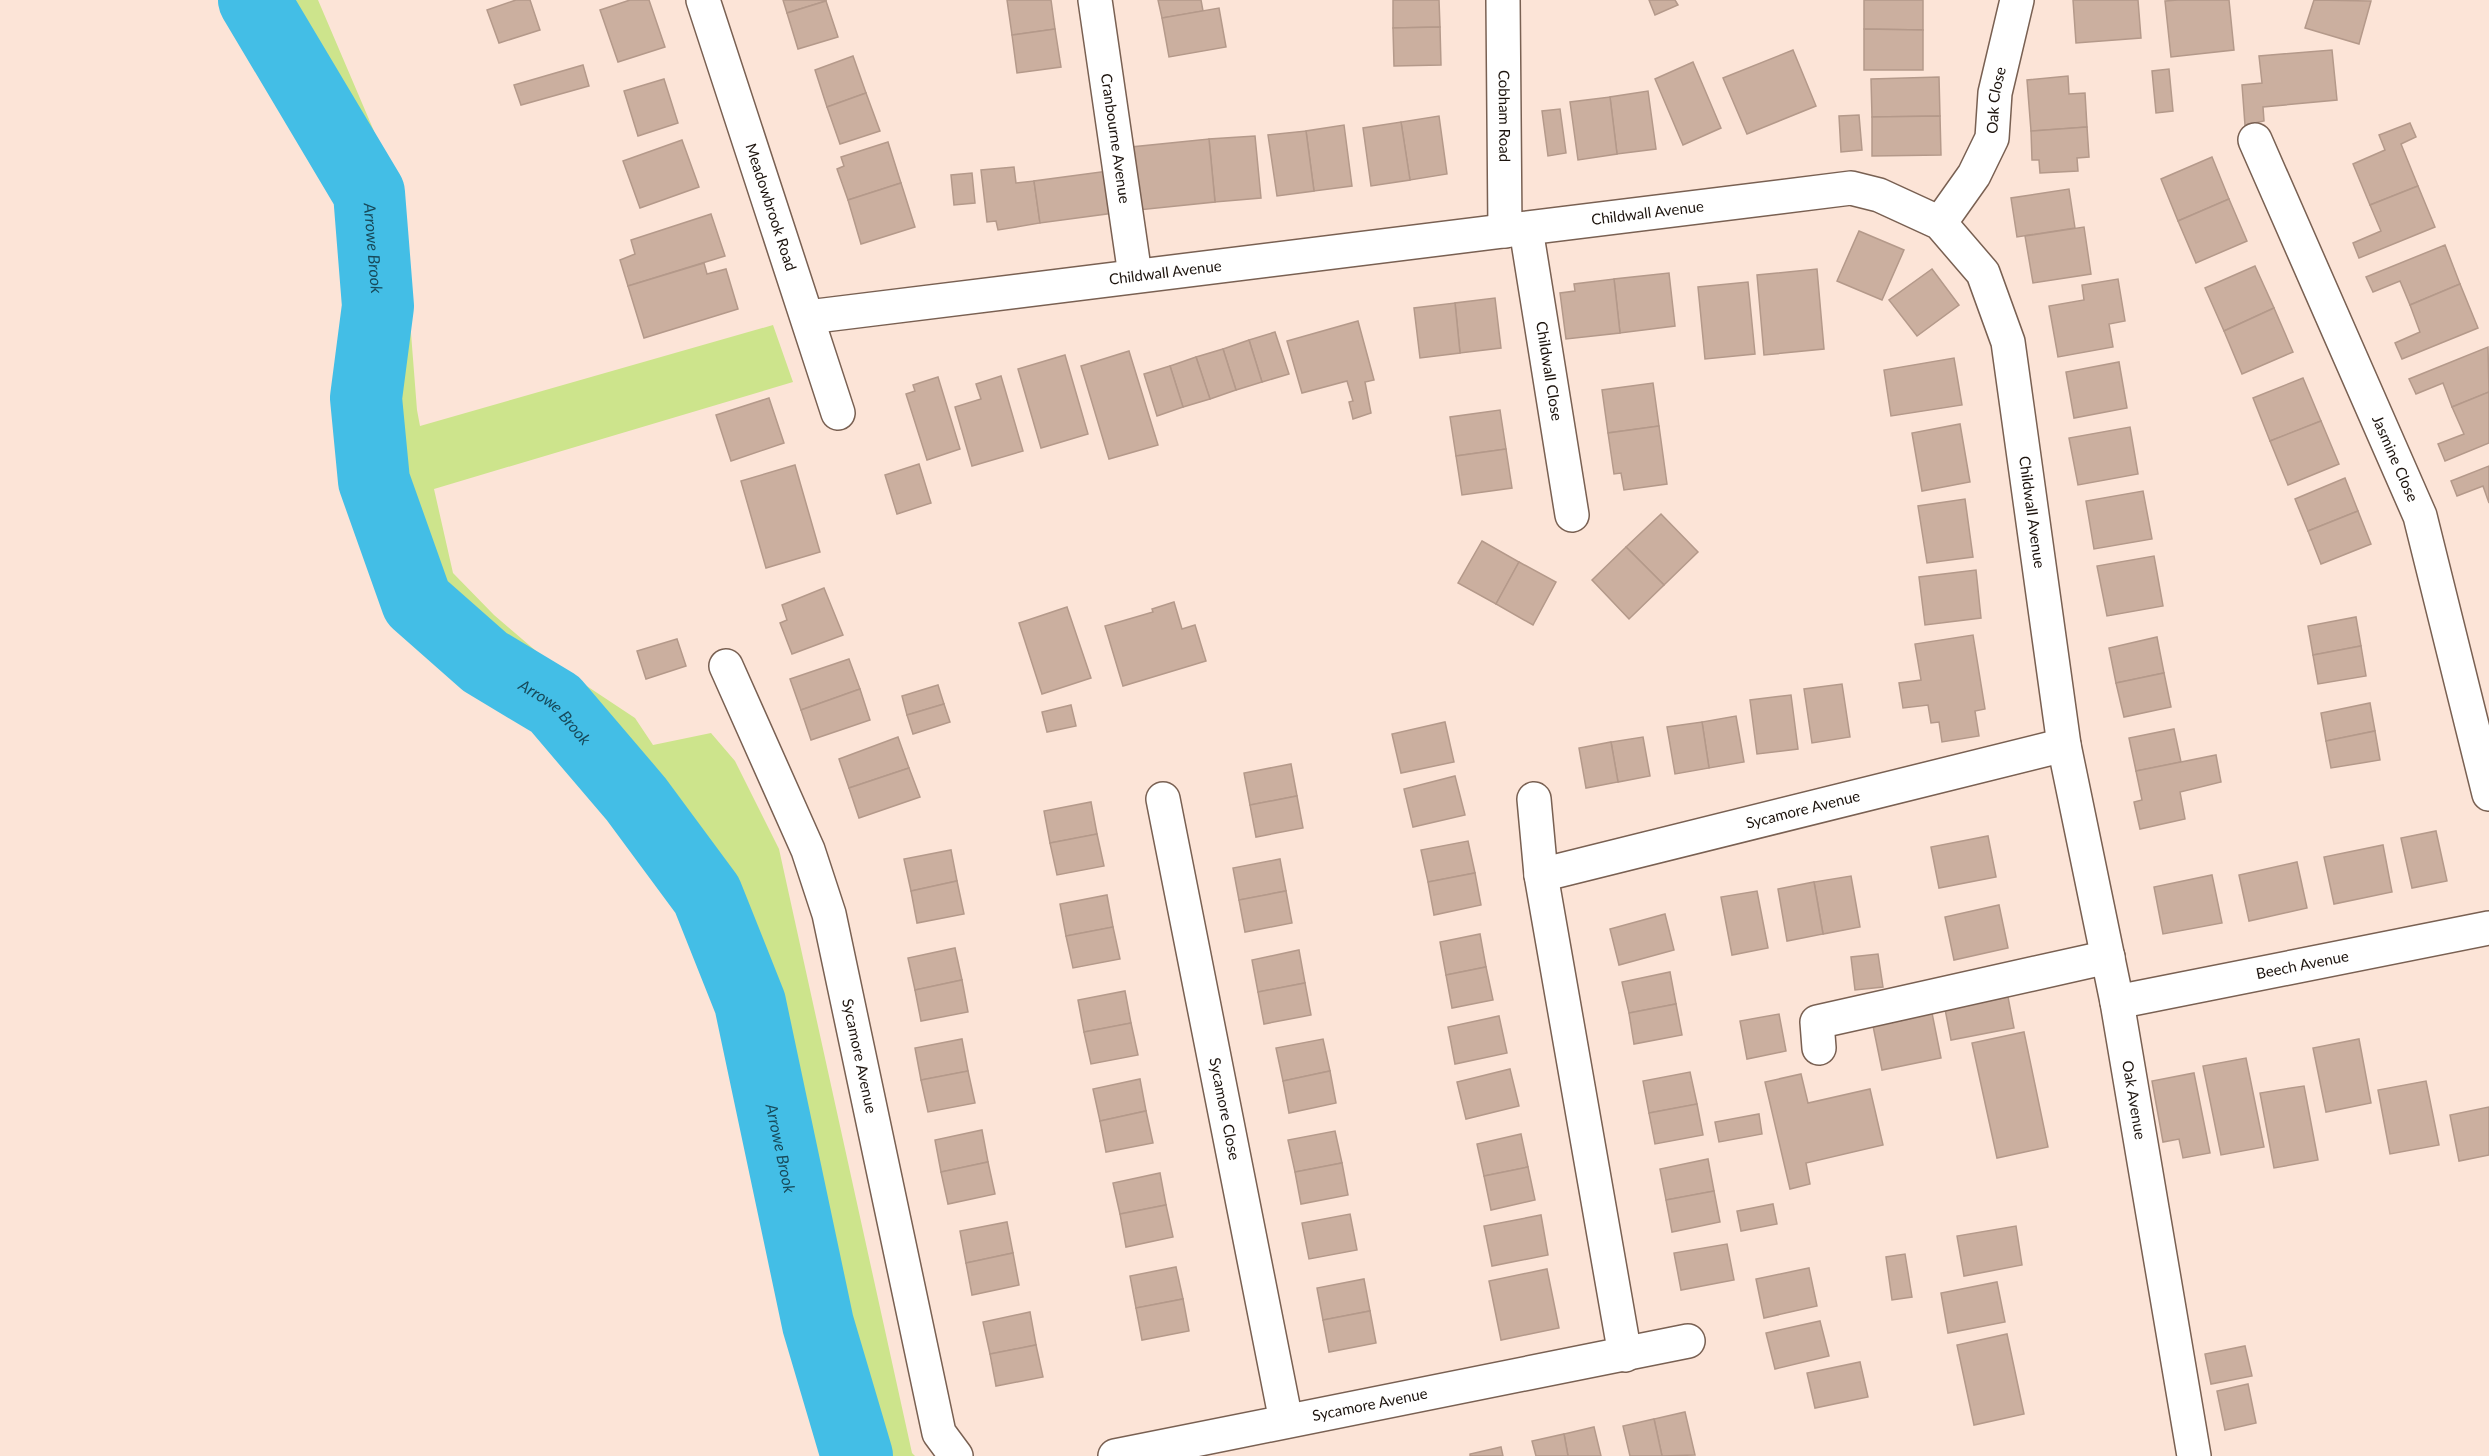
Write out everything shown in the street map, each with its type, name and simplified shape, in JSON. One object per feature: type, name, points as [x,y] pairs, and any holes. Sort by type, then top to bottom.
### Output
[{"type":"street","name":"Meadowbrook Road","points":[[704,0],[838,413]]},
{"type":"street","name":"Cranbourne Avenue","points":[[1095,0],[1135,275]]},
{"type":"street","name":"Cobham Road","points":[[1503,0],[1516,230]]},
{"type":"street","name":"Oak Close","points":[[1940,223],[1974,175],[1992,138],[1995,93],[2017,0]]},
{"type":"street","name":"Jasmine Close","points":[[2255,140],[2420,516],[2489,794]]},
{"type":"street","name":"Childwall Avenue","points":[[808,317],[1851,188],[1879,195],[1940,223],[1983,273],[2008,342],[2064,745]]},
{"type":"street","name":"Childwall Close","points":[[1516,230],[1572,515]]},
{"type":"street","name":"Sycamore Avenue","points":[[726,666],[808,850],[829,914],[939,1433],[956,1456]]},
{"type":"street","name":"Sycamore Avenue","points":[[1541,875],[2064,745]]},
{"type":"street","name":"Oak Avenue","points":[[2064,745],[2117,1002],[2194,1456]]},
{"type":"street","name":"Sycamore Close","points":[[1163,799],[1286,1421]]},
{"type":"street","points":[[1534,799],[1541,875],[1625,1355]]},
{"type":"street","name":"Beech Avenue","points":[[2117,1002],[2489,928]]},
{"type":"street","points":[[1820,1048],[1817,1022],[2108,957]]},
{"type":"street","name":"Sycamore Avenue","points":[[1115,1456],[1688,1341]]},
{"type":"green space","points":[[254,0],[318,0],[400,192],[420,426],[773,325],[793,382],[434,489],[453,573],[494,615],[543,657],[635,718],[653,745],[711,733],[735,761],[779,849],[912,1453],[915,1456],[857,1456],[818,1324],[750,1003],[707,895],[636,799],[555,704],[485,662],[417,602],[374,481],[366,398],[378,306],[369,193]]},
{"type":"building","points":[[516,0],[530,0],[540,30],[499,43],[487,10]]},
{"type":"building","points":[[630,0],[649,0],[665,47],[618,62],[600,10]]},
{"type":"building","points":[[783,0],[826,0],[826,1],[787,13]]},
{"type":"building","points":[[1007,0],[1051,0],[1055,29],[1012,35]]},
{"type":"building","points":[[1158,0],[1201,0],[1203,11],[1162,18]]},
{"type":"building","points":[[1393,0],[1439,0],[1440,27],[1393,28]]},
{"type":"building","points":[[1649,0],[1675,0],[1678,5],[1655,15]]},
{"type":"building","points":[[1864,0],[1923,0],[1923,30],[1864,29]]},
{"type":"building","points":[[2073,0],[2138,0],[2141,38],[2076,43]]},
{"type":"building","points":[[2229,0],[2234,50],[2171,57],[2165,1]]},
{"type":"building","points":[[2314,0],[2371,1],[2359,44],[2305,28]]},
{"type":"building","points":[[826,1],[838,37],[798,49],[787,13]]},
{"type":"building","points":[[1219,8],[1226,47],[1169,57],[1162,18]]},
{"type":"building","points":[[1440,27],[1441,65],[1394,66],[1393,28]]},
{"type":"building","points":[[1055,29],[1061,67],[1017,73],[1012,35]]},
{"type":"building","points":[[1864,29],[1923,30],[1923,70],[1864,70]]},
{"type":"building","points":[[1793,50],[1816,106],[1747,134],[1723,78]]},
{"type":"building","points":[[2332,50],[2337,100],[2263,107],[2264,121],[2245,125],[2242,85],[2262,83],[2259,56]]},
{"type":"building","points":[[853,56],[866,93],[827,107],[815,70]]},
{"type":"building","points":[[1693,62],[1721,128],[1683,145],[1655,79]]},
{"type":"building","points":[[583,65],[589,86],[521,105],[514,85]]},
{"type":"building","points":[[2169,69],[2173,111],[2156,113],[2152,71]]},
{"type":"building","points":[[2068,76],[2069,94],[2085,93],[2087,127],[2031,131],[2027,80]]},
{"type":"building","points":[[1939,77],[1940,116],[1872,117],[1871,79]]},
{"type":"building","points":[[664,79],[678,123],[638,136],[624,91]]},
{"type":"building","points":[[1648,91],[1656,149],[1617,154],[1610,97]]},
{"type":"building","points":[[866,93],[880,131],[840,144],[827,107]]},
{"type":"building","points":[[1610,97],[1617,154],[1578,160],[1570,102]]},
{"type":"building","points":[[1560,109],[1566,153],[1548,156],[1542,111]]},
{"type":"building","points":[[1859,115],[1862,150],[1841,152],[1839,116]]},
{"type":"building","points":[[1439,116],[1447,174],[1410,180],[1401,122]]},
{"type":"building","points":[[1940,116],[1941,155],[1872,156],[1872,117]]},
{"type":"building","points":[[1401,122],[1410,180],[1371,186],[1363,128]]},
{"type":"building","points":[[2410,123],[2416,137],[2401,144],[2418,186],[2370,205],[2353,164],[2385,150],[2379,135]]},
{"type":"building","points":[[1344,125],[1352,186],[1314,191],[1306,131]]},
{"type":"building","points":[[2087,127],[2089,157],[2077,158],[2078,171],[2040,173],[2039,160],[2032,160],[2031,131]]},
{"type":"building","points":[[1306,131],[1314,191],[1277,196],[1268,135]]},
{"type":"building","points":[[1255,136],[1261,198],[1215,202],[1209,139]]},
{"type":"building","points":[[1209,139],[1215,202],[1138,210],[1131,147]]},
{"type":"building","points":[[682,140],[699,187],[640,208],[623,161]]},
{"type":"building","points":[[888,142],[901,183],[848,200],[837,169],[844,166],[841,157]]},
{"type":"building","points":[[2212,157],[2229,199],[2178,221],[2161,179]]},
{"type":"building","points":[[1014,167],[1016,183],[1034,181],[1040,223],[998,230],[996,221],[987,222],[981,170]]},
{"type":"building","points":[[1108,171],[1114,213],[1040,223],[1034,181]]},
{"type":"building","points":[[972,173],[975,203],[954,205],[951,175]]},
{"type":"building","points":[[901,183],[915,227],[861,244],[848,200]]},
{"type":"building","points":[[2418,186],[2435,227],[2359,258],[2353,243],[2381,231],[2370,205]]},
{"type":"building","points":[[2069,189],[2075,228],[2017,237],[2011,198]]},
{"type":"building","points":[[2229,199],[2247,241],[2196,263],[2178,221]]},
{"type":"building","points":[[711,214],[725,256],[628,286],[620,260],[635,254],[631,240]]},
{"type":"building","points":[[2084,227],[2091,274],[2033,283],[2025,236]]},
{"type":"building","points":[[1859,231],[1904,250],[1882,300],[1837,281]]},
{"type":"building","points":[[2445,245],[2460,284],[2410,305],[2400,281],[2373,292],[2366,277]]},
{"type":"building","points":[[704,263],[707,274],[726,269],[738,309],[644,338],[628,286]]},
{"type":"building","points":[[2255,266],[2274,308],[2224,331],[2205,288]]},
{"type":"building","points":[[1817,269],[1824,349],[1764,355],[1757,275]]},
{"type":"building","points":[[1932,269],[1959,305],[1917,336],[1889,300]]},
{"type":"building","points":[[1669,273],[1675,326],[1620,333],[1614,279]]},
{"type":"building","points":[[1614,279],[1620,333],[1566,339],[1560,293],[1575,291],[1574,284]]},
{"type":"building","points":[[2118,279],[2125,321],[2109,324],[2113,347],[2058,357],[2049,306],[2084,300],[2082,285]]},
{"type":"building","points":[[1748,282],[1755,354],[1705,359],[1698,287]]},
{"type":"building","points":[[2460,284],[2478,328],[2402,359],[2395,343],[2420,332],[2410,305]]},
{"type":"building","points":[[1495,298],[1501,348],[1460,353],[1455,303]]},
{"type":"building","points":[[1455,303],[1460,353],[1420,358],[1414,308]]},
{"type":"building","points":[[2274,308],[2293,352],[2242,374],[2224,331]]},
{"type":"building","points":[[1358,321],[1374,380],[1365,382],[1371,413],[1353,419],[1349,402],[1353,401],[1347,381],[1302,393],[1287,341]]},
{"type":"building","points":[[1275,332],[1289,374],[1262,382],[1249,340]]},
{"type":"building","points":[[1249,340],[1262,382],[1236,390],[1223,349]]},
{"type":"building","points":[[2488,347],[2489,392],[2452,407],[2443,383],[2416,394],[2409,379]]},
{"type":"building","points":[[1223,349],[1236,390],[1210,399],[1196,357]]},
{"type":"building","points":[[1129,351],[1158,445],[1109,459],[1081,366]]},
{"type":"building","points":[[1065,355],[1088,434],[1041,448],[1018,369]]},
{"type":"building","points":[[1196,357],[1210,399],[1183,407],[1170,366]]},
{"type":"building","points":[[1954,358],[1962,405],[1891,416],[1884,370]]},
{"type":"building","points":[[2119,362],[2127,408],[2074,418],[2066,372]]},
{"type":"building","points":[[1170,366],[1183,407],[1157,416],[1144,374]]},
{"type":"building","points":[[1001,376],[1023,451],[972,466],[955,407],[981,399],[976,384]]},
{"type":"building","points":[[938,377],[960,449],[927,460],[906,394],[915,391],[913,385]]},
{"type":"building","points":[[2303,378],[2321,421],[2270,441],[2253,398]]},
{"type":"building","points":[[1653,383],[1659,426],[1608,433],[1602,390]]},
{"type":"building","points":[[2489,392],[2489,443],[2445,461],[2438,444],[2464,434],[2452,407]]},
{"type":"building","points":[[769,398],[784,443],[731,461],[716,415]]},
{"type":"building","points":[[1500,410],[1506,449],[1456,456],[1450,417]]},
{"type":"building","points":[[2321,421],[2339,464],[2288,485],[2270,441]]},
{"type":"building","points":[[1960,424],[1970,482],[1922,491],[1912,433]]},
{"type":"building","points":[[1659,426],[1667,484],[1624,490],[1621,473],[1614,474],[1608,433]]},
{"type":"building","points":[[2130,427],[2138,474],[2078,485],[2069,438]]},
{"type":"building","points":[[1506,449],[1512,488],[1462,495],[1456,456]]},
{"type":"building","points":[[919,464],[931,503],[897,514],[885,475]]},
{"type":"building","points":[[795,465],[820,552],[766,568],[741,481]]},
{"type":"building","points":[[2489,466],[2489,503],[2483,486],[2457,496],[2451,481]]},
{"type":"building","points":[[2345,478],[2358,511],[2308,531],[2295,499]]},
{"type":"building","points":[[2143,491],[2152,539],[2094,549],[2086,501]]},
{"type":"building","points":[[1965,499],[1973,557],[1927,563],[1918,506]]},
{"type":"building","points":[[2358,511],[2371,544],[2321,564],[2308,531]]},
{"type":"building","points":[[1661,514],[1698,552],[1664,585],[1626,547]]},
{"type":"building","points":[[1482,541],[1519,562],[1496,604],[1458,583]]},
{"type":"building","points":[[1626,547],[1664,585],[1629,619],[1592,580]]},
{"type":"building","points":[[2154,556],[2163,606],[2107,616],[2097,566]]},
{"type":"building","points":[[1519,562],[1556,582],[1533,625],[1496,604]]},
{"type":"building","points":[[1976,570],[1981,618],[1925,625],[1919,577]]},
{"type":"building","points":[[824,588],[843,635],[792,654],[780,623],[787,620],[782,605]]},
{"type":"building","points":[[1174,602],[1182,629],[1195,625],[1206,661],[1123,686],[1105,626],[1153,612],[1152,609]]},
{"type":"building","points":[[1067,607],[1091,678],[1042,694],[1019,623]]},
{"type":"building","points":[[2356,617],[2361,646],[2313,655],[2308,626]]},
{"type":"building","points":[[1973,635],[1985,709],[1975,711],[1979,736],[1942,742],[1939,722],[1931,723],[1928,705],[1903,708],[1899,683],[1921,680],[1915,644]]},
{"type":"building","points":[[2157,637],[2164,673],[2116,683],[2109,648]]},
{"type":"building","points":[[677,639],[686,666],[646,679],[637,651]]},
{"type":"building","points":[[2361,646],[2366,676],[2318,684],[2313,655]]},
{"type":"building","points":[[849,659],[860,689],[801,710],[790,679]]},
{"type":"building","points":[[2164,673],[2171,707],[2124,717],[2116,683]]},
{"type":"building","points":[[1842,684],[1850,737],[1812,743],[1804,689]]},
{"type":"building","points":[[938,685],[944,704],[907,715],[902,696]]},
{"type":"building","points":[[860,689],[870,720],[811,740],[801,710]]},
{"type":"building","points":[[1791,695],[1798,749],[1757,754],[1750,700]]},
{"type":"building","points":[[2370,703],[2375,731],[2326,741],[2321,713]]},
{"type":"building","points":[[944,704],[950,722],[913,734],[907,715]]},
{"type":"building","points":[[1071,705],[1076,726],[1047,732],[1042,712]]},
{"type":"building","points":[[1736,716],[1744,762],[1709,768],[1702,722]]},
{"type":"building","points":[[1445,722],[1454,762],[1401,773],[1392,734]]},
{"type":"building","points":[[1702,722],[1709,768],[1675,774],[1667,727]]},
{"type":"building","points":[[2174,729],[2181,762],[2136,771],[2129,738]]},
{"type":"building","points":[[2375,731],[2380,760],[2331,768],[2326,741]]},
{"type":"building","points":[[898,737],[909,768],[849,788],[839,759]]},
{"type":"building","points":[[1643,737],[1650,776],[1618,782],[1611,742]]},
{"type":"building","points":[[1611,742],[1618,782],[1586,788],[1579,748]]},
{"type":"building","points":[[2216,755],[2221,782],[2180,792],[2185,819],[2140,829],[2134,802],[2142,800],[2136,771]]},
{"type":"building","points":[[1291,764],[1297,796],[1250,805],[1244,773]]},
{"type":"building","points":[[909,768],[920,797],[859,818],[849,788]]},
{"type":"building","points":[[1455,776],[1465,815],[1413,827],[1404,789]]},
{"type":"building","points":[[1297,796],[1303,828],[1256,837],[1250,805]]},
{"type":"building","points":[[1091,802],[1097,834],[1050,843],[1044,811]]},
{"type":"building","points":[[2436,831],[2447,881],[2412,888],[2401,838]]},
{"type":"building","points":[[1097,834],[1104,866],[1057,875],[1050,843]]},
{"type":"building","points":[[1988,836],[1996,877],[1939,888],[1931,847]]},
{"type":"building","points":[[1468,841],[1475,873],[1428,882],[1421,850]]},
{"type":"building","points":[[2383,845],[2392,892],[2334,904],[2324,857]]},
{"type":"building","points":[[951,850],[957,881],[911,891],[904,859]]},
{"type":"building","points":[[1280,859],[1286,891],[1239,900],[1233,868]]},
{"type":"building","points":[[2297,862],[2307,908],[2249,921],[2239,875]]},
{"type":"building","points":[[1475,873],[1481,905],[1434,915],[1428,882]]},
{"type":"building","points":[[2212,875],[2222,923],[2163,934],[2154,887]]},
{"type":"building","points":[[1851,876],[1860,927],[1823,934],[1814,882]]},
{"type":"building","points":[[957,881],[964,914],[917,923],[911,891]]},
{"type":"building","points":[[1814,882],[1823,934],[1787,941],[1778,889]]},
{"type":"building","points":[[1286,891],[1292,923],[1245,932],[1239,900]]},
{"type":"building","points":[[1757,891],[1768,948],[1732,955],[1721,897]]},
{"type":"building","points":[[1107,895],[1113,927],[1066,936],[1060,904]]},
{"type":"building","points":[[1999,905],[2008,948],[1954,960],[1945,917]]},
{"type":"building","points":[[1665,914],[1674,950],[1619,965],[1610,929]]},
{"type":"building","points":[[1113,927],[1120,959],[1073,968],[1066,936]]},
{"type":"building","points":[[1480,934],[1486,967],[1446,975],[1440,942]]},
{"type":"building","points":[[955,948],[962,980],[915,990],[908,958]]},
{"type":"building","points":[[1299,950],[1305,983],[1258,992],[1252,960]]},
{"type":"building","points":[[1878,954],[1883,987],[1855,990],[1851,957]]},
{"type":"building","points":[[1486,967],[1493,1000],[1452,1008],[1446,975]]},
{"type":"building","points":[[1670,972],[1676,1004],[1629,1013],[1622,982]]},
{"type":"building","points":[[962,980],[968,1012],[921,1021],[915,990]]},
{"type":"building","points":[[1305,983],[1311,1015],[1264,1024],[1258,992]]},
{"type":"building","points":[[1125,991],[1131,1023],[1084,1032],[1078,1000]]},
{"type":"building","points":[[2008,997],[2014,1028],[1951,1040],[1945,1009]]},
{"type":"building","points":[[1676,1004],[1682,1035],[1634,1044],[1629,1013]]},
{"type":"building","points":[[1932,1013],[1941,1058],[1882,1070],[1873,1026]]},
{"type":"building","points":[[1779,1014],[1786,1051],[1747,1059],[1740,1021]]},
{"type":"building","points":[[1499,1016],[1507,1053],[1455,1064],[1448,1027]]},
{"type":"building","points":[[1131,1023],[1138,1055],[1091,1064],[1084,1032]]},
{"type":"building","points":[[2024,1032],[2048,1147],[1997,1158],[1972,1043]]},
{"type":"building","points":[[962,1039],[968,1071],[921,1080],[915,1048]]},
{"type":"building","points":[[1323,1039],[1330,1071],[1283,1081],[1276,1048]]},
{"type":"building","points":[[2359,1039],[2371,1103],[2326,1112],[2313,1048]]},
{"type":"building","points":[[2246,1058],[2264,1147],[2221,1155],[2203,1066]]},
{"type":"building","points":[[1510,1069],[1519,1106],[1466,1119],[1457,1082]]},
{"type":"building","points":[[968,1071],[975,1103],[928,1112],[921,1080]]},
{"type":"building","points":[[1330,1071],[1336,1103],[1289,1113],[1283,1081]]},
{"type":"building","points":[[1690,1072],[1697,1104],[1649,1113],[1643,1081]]},
{"type":"building","points":[[2194,1073],[2210,1153],[2183,1158],[2179,1139],[2163,1142],[2152,1081]]},
{"type":"building","points":[[1801,1074],[1808,1103],[1870,1089],[1883,1145],[1806,1163],[1810,1184],[1790,1189],[1765,1082]]},
{"type":"building","points":[[1140,1079],[1146,1111],[1100,1121],[1093,1089]]},
{"type":"building","points":[[2426,1081],[2439,1145],[2390,1154],[2378,1090]]},
{"type":"building","points":[[2304,1086],[2318,1160],[2274,1168],[2260,1093]]},
{"type":"building","points":[[1697,1104],[1703,1135],[1655,1144],[1649,1113]]},
{"type":"building","points":[[2489,1107],[2489,1155],[2459,1161],[2450,1115]]},
{"type":"building","points":[[1146,1111],[1153,1143],[1106,1152],[1100,1121]]},
{"type":"building","points":[[1759,1114],[1762,1134],[1719,1142],[1715,1122]]},
{"type":"building","points":[[982,1130],[988,1162],[941,1172],[935,1140]]},
{"type":"building","points":[[1335,1131],[1342,1163],[1295,1172],[1288,1140]]},
{"type":"building","points":[[1521,1134],[1528,1167],[1484,1176],[1477,1144]]},
{"type":"building","points":[[1708,1159],[1714,1191],[1666,1200],[1660,1169]]},
{"type":"building","points":[[988,1162],[995,1194],[948,1204],[941,1172]]},
{"type":"building","points":[[1342,1163],[1348,1195],[1301,1204],[1295,1172]]},
{"type":"building","points":[[1528,1167],[1535,1200],[1491,1210],[1484,1176]]},
{"type":"building","points":[[1160,1173],[1166,1205],[1120,1214],[1113,1183]]},
{"type":"building","points":[[1714,1191],[1720,1222],[1672,1232],[1666,1200]]},
{"type":"building","points":[[1773,1204],[1777,1224],[1741,1231],[1737,1211]]},
{"type":"building","points":[[1166,1205],[1173,1237],[1126,1247],[1120,1214]]},
{"type":"building","points":[[1350,1214],[1357,1250],[1309,1259],[1302,1223]]},
{"type":"building","points":[[1541,1215],[1548,1255],[1492,1266],[1484,1226]]},
{"type":"building","points":[[1007,1222],[1013,1253],[966,1263],[960,1231]]},
{"type":"building","points":[[2016,1226],[2022,1265],[1964,1276],[1957,1236]]},
{"type":"building","points":[[1727,1244],[1734,1280],[1681,1290],[1674,1253]]},
{"type":"building","points":[[1013,1253],[1019,1285],[972,1295],[966,1263]]},
{"type":"building","points":[[1905,1254],[1912,1297],[1892,1300],[1886,1257]]},
{"type":"building","points":[[1176,1267],[1183,1299],[1136,1308],[1130,1276]]},
{"type":"building","points":[[1809,1268],[1817,1306],[1764,1318],[1756,1279]]},
{"type":"building","points":[[1547,1269],[1559,1328],[1501,1340],[1489,1281]]},
{"type":"building","points":[[1364,1279],[1370,1311],[1323,1320],[1317,1288]]},
{"type":"building","points":[[1997,1282],[2005,1322],[1948,1333],[1941,1293]]},
{"type":"building","points":[[1183,1299],[1189,1331],[1142,1340],[1136,1308]]},
{"type":"building","points":[[1370,1311],[1376,1343],[1329,1352],[1323,1320]]},
{"type":"building","points":[[1030,1312],[1036,1345],[990,1354],[983,1322]]},
{"type":"building","points":[[1820,1321],[1829,1356],[1775,1369],[1766,1333]]},
{"type":"building","points":[[2007,1334],[2024,1414],[1974,1425],[1957,1345]]},
{"type":"building","points":[[1036,1345],[1043,1377],[996,1386],[990,1354]]},
{"type":"building","points":[[2245,1346],[2252,1376],[2211,1384],[2205,1354]]},
{"type":"building","points":[[1860,1362],[1868,1397],[1815,1408],[1807,1373]]},
{"type":"building","points":[[2248,1384],[2256,1423],[2225,1430],[2217,1391]]},
{"type":"building","points":[[1685,1412],[1695,1455],[1662,1456],[1654,1419]]},
{"type":"building","points":[[1654,1419],[1662,1456],[1630,1456],[1623,1426]]},
{"type":"building","points":[[1594,1427],[1601,1456],[1568,1456],[1564,1434]]},
{"type":"building","points":[[1564,1434],[1568,1456],[1536,1456],[1532,1441]]},
{"type":"building","points":[[1501,1447],[1503,1456],[1470,1456],[1470,1454]]},
{"type":"waterway","name":"Arrowe Brook","points":[[254,0],[369,193],[378,306],[366,398],[374,481],[417,602],[485,662],[555,704],[636,799],[707,895],[750,1003],[818,1324],[857,1456]]}]
